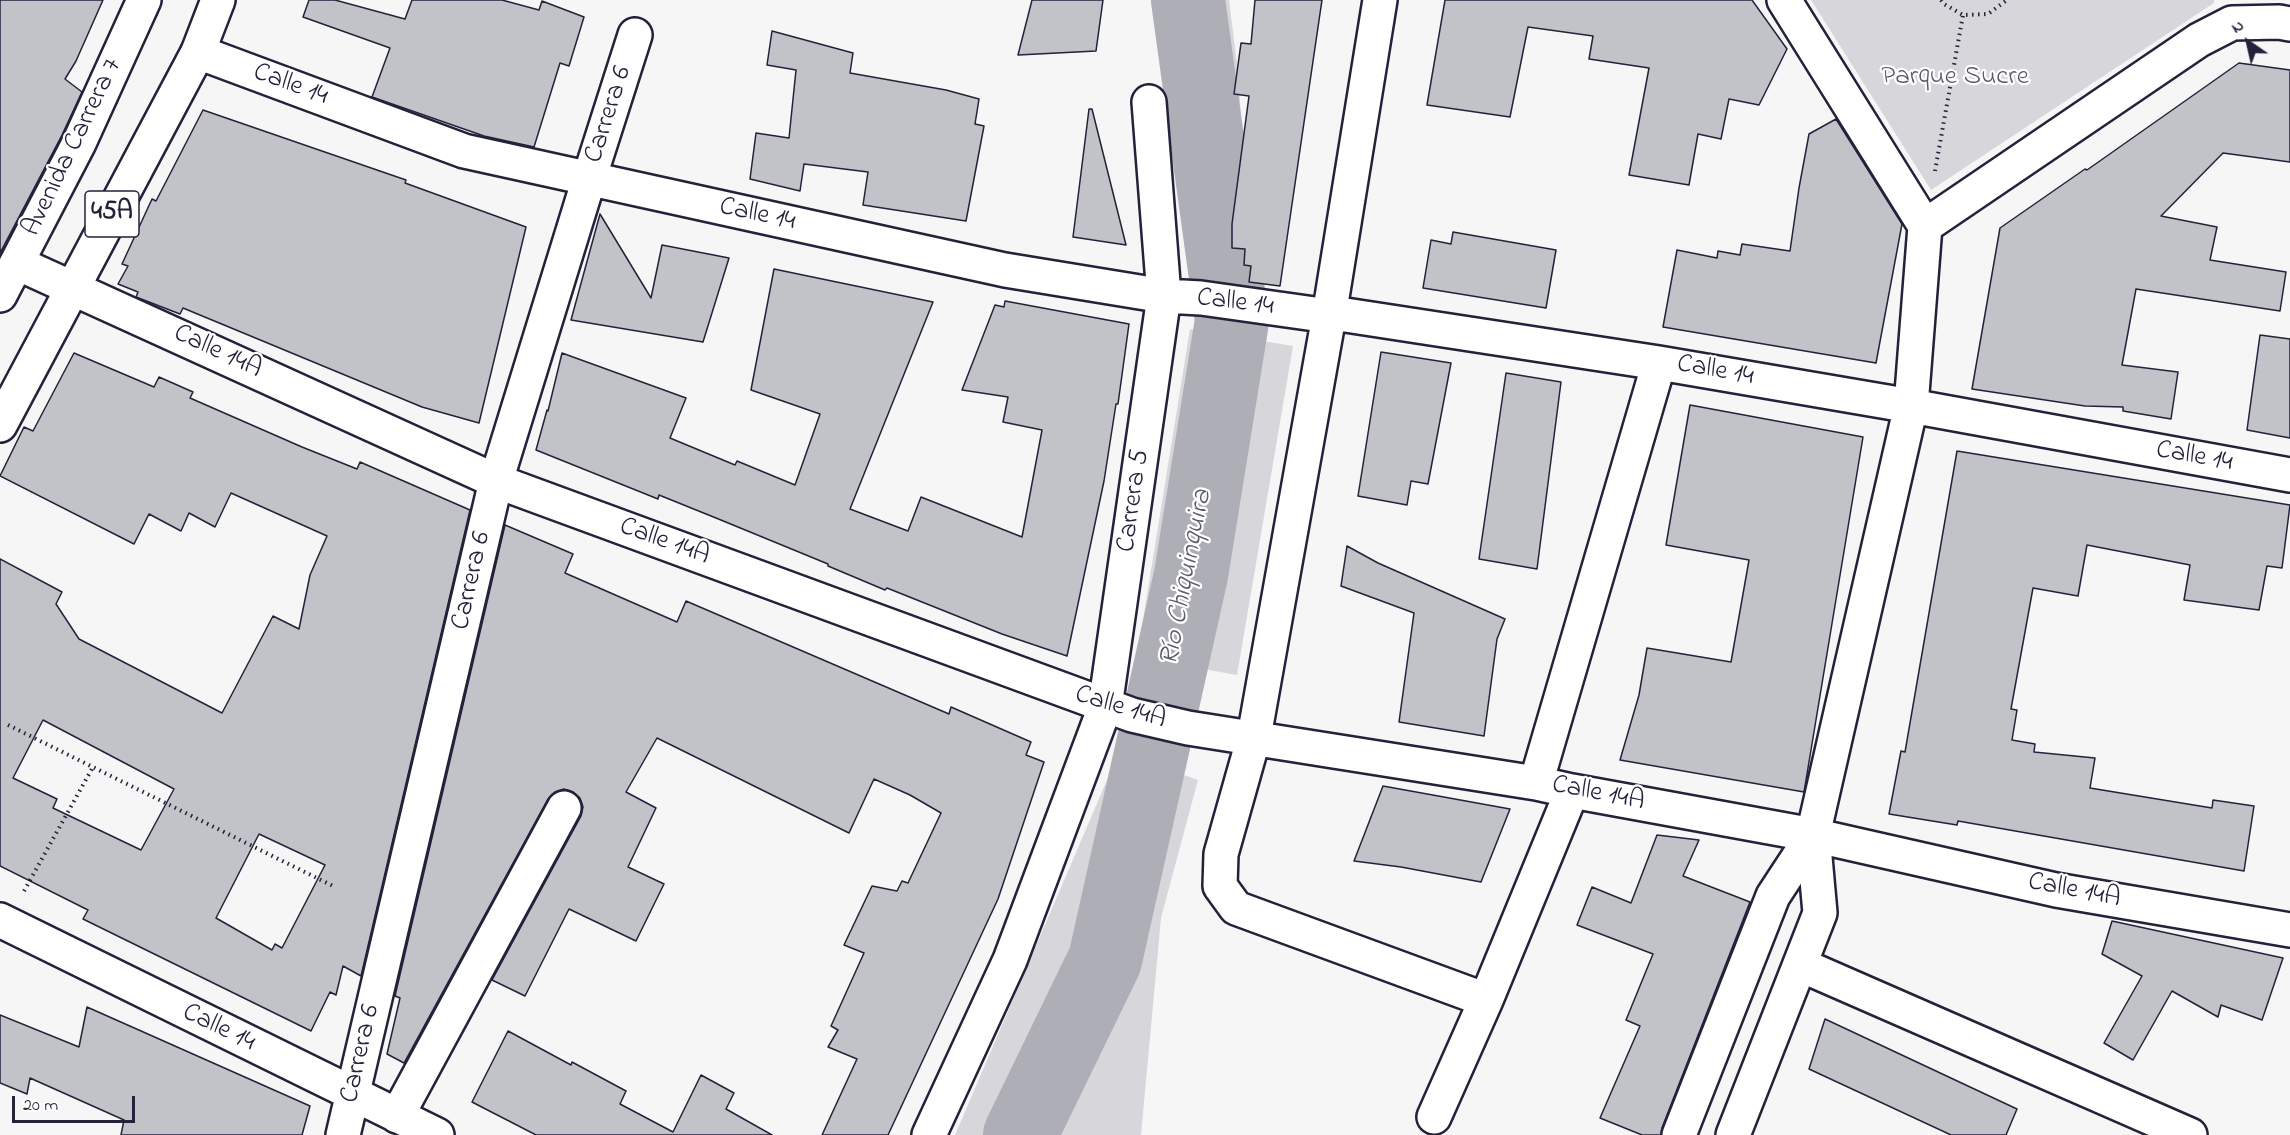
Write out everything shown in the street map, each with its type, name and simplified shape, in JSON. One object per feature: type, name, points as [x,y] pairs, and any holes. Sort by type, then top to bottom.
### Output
[{"type":"street","name":"Avenida Carrera 7","points":[[0,295],[79,143],[144,0]]},
{"type":"street","name":"45A","points":[[0,425],[198,52],[218,0]]},
{"type":"street","points":[[1380,0],[1329,316],[1254,737],[1221,854],[1220,886],[1236,908],[1486,1000]]},
{"type":"street","points":[[1733,1135],[1820,913],[1813,835],[1911,405],[1924,226],[1784,0]]},
{"type":"street","points":[[1924,226],[2199,40],[2232,22],[2290,24]]},
{"type":"street","name":"Carrera 6","points":[[343,1135],[496,481],[635,35]]},
{"type":"street","name":"Calle 14","points":[[198,52],[464,151],[1005,270],[1164,296],[1201,298],[1329,316],[1339,314],[1659,363],[1911,405],[2290,476]]},
{"type":"street","name":"Carrera 5","points":[[928,1135],[1010,960],[1118,711],[1164,296],[1149,102]]},
{"type":"street","name":"Calle 14A","points":[[17,263],[496,481],[1118,711],[1188,728],[1536,783],[1813,835],[2056,890],[2290,930]]},
{"type":"street","points":[[1536,783],[1659,363]]},
{"type":"street","points":[[1434,1117],[1486,1000],[1572,791]]},
{"type":"street","points":[[397,1116],[564,808]]},
{"type":"street","points":[[1679,1135],[1773,896],[1813,835]]},
{"type":"street","name":"Calle 14","points":[[3,922],[437,1135]]},
{"type":"street","points":[[1801,965],[2190,1135]]},
{"type":"path","points":[[1941,0],[1963,15],[1988,14],[2007,0]]},
{"type":"path","points":[[1924,226],[1963,15]]},
{"type":"path","points":[[8,725],[333,886]]},
{"type":"path","points":[[3,922],[93,767]]},
{"type":"green space","points":[[1154,0],[1229,0],[1239,80],[1248,266],[1190,264]]},
{"type":"green space","name":"Parque Sucre","points":[[1811,0],[2214,0],[2214,3],[1931,190]]},
{"type":"green space","points":[[1190,329],[1293,346],[1237,675],[1137,657]]},
{"type":"green space","points":[[1119,752],[1198,780],[1161,918],[1141,1135],[955,1135]]},
{"type":"building","points":[[0,0],[103,0],[76,61],[65,79],[82,92],[0,253]]},
{"type":"building","points":[[309,0],[335,0],[405,19],[412,0],[502,0],[539,10],[542,1],[584,17],[569,66],[560,63],[534,147],[484,136],[372,97],[390,48],[303,17]]},
{"type":"building","points":[[1032,0],[1103,0],[1096,51],[1018,55]]},
{"type":"building","points":[[1255,0],[1322,0],[1280,286],[1249,282],[1251,266],[1244,265],[1245,249],[1232,248],[1232,224],[1249,96],[1234,94],[1241,43],[1251,44]]},
{"type":"building","points":[[1445,0],[1752,0],[1787,49],[1759,105],[1729,99],[1721,139],[1698,134],[1689,185],[1629,175],[1649,68],[1589,59],[1593,36],[1528,27],[1510,117],[1427,105]]},
{"type":"building","points":[[772,31],[853,53],[850,73],[946,90],[979,99],[975,124],[984,126],[966,221],[863,205],[868,172],[804,164],[800,191],[750,179],[756,133],[789,138],[796,70],[767,65]]},
{"type":"building","points":[[2239,63],[2290,70],[2290,162],[2223,153],[2161,216],[2217,227],[2210,260],[2286,272],[2280,311],[2136,289],[2122,365],[2178,372],[2171,419],[2123,411],[2123,407],[2085,406],[1972,389],[2000,228]]},
{"type":"building","points":[[1089,109],[1092,109],[1126,245],[1073,237]]},
{"type":"building","points":[[203,110],[406,180],[405,183],[526,227],[479,423],[422,407],[183,308],[180,314],[136,297],[138,292],[118,284],[128,266],[122,264],[152,199],[156,201]]},
{"type":"building","points":[[1836,119],[1902,224],[1876,363],[1663,327],[1677,250],[1717,258],[1718,251],[1740,255],[1742,244],[1790,251],[1809,134]]},
{"type":"building","points":[[600,214],[651,298],[662,245],[729,258],[703,342],[571,320]]},
{"type":"building","points":[[1453,232],[1556,250],[1546,308],[1423,288],[1431,240],[1451,244]]},
{"type":"building","points":[[774,269],[933,302],[850,509],[908,531],[921,497],[1022,537],[1042,430],[1003,422],[1008,397],[962,390],[995,305],[1004,307],[1005,301],[1129,324],[1104,481],[1067,656],[1002,634],[887,588],[885,590],[828,566],[828,564],[659,495],[658,499],[536,450],[562,353],[686,398],[670,438],[735,465],[737,461],[795,485],[820,414],[751,390]]},
{"type":"building","points":[[2260,335],[2290,339],[2290,438],[2247,430]]},
{"type":"building","points":[[1381,352],[1451,363],[1428,484],[1411,481],[1407,505],[1358,496]]},
{"type":"building","points":[[74,353],[154,387],[159,377],[193,392],[190,398],[302,447],[357,469],[360,462],[470,510],[361,976],[343,966],[336,995],[330,992],[311,1031],[83,919],[88,910],[0,866],[0,559],[62,592],[56,604],[79,639],[222,713],[273,616],[299,629],[310,575],[327,536],[231,493],[215,527],[189,513],[181,531],[149,514],[134,544],[0,476],[24,427],[33,431]],"holes":[[[43,720],[174,789],[141,850],[53,808],[57,799],[13,778]],[[259,834],[325,865],[282,948],[275,944],[272,950],[216,918]]]},
{"type":"building","points":[[1506,373],[1561,382],[1537,569],[1479,559]]},
{"type":"building","points":[[1690,405],[1863,437],[1804,792],[1620,760],[1639,695],[1647,648],[1731,662],[1749,560],[1666,545]]},
{"type":"building","points":[[1957,451],[2290,505],[2282,568],[2267,566],[2259,610],[2184,600],[2190,565],[2087,545],[2078,596],[2033,588],[2011,709],[2017,710],[2012,740],[2035,744],[2034,752],[2095,758],[2090,788],[2212,808],[2213,800],[2254,806],[2244,871],[1958,821],[1957,825],[1889,814],[1901,751],[1905,752]]},
{"type":"building","points":[[505,525],[573,554],[565,573],[677,622],[686,601],[949,714],[951,707],[1031,742],[1026,755],[1044,762],[998,899],[888,1135],[822,1135],[857,1059],[828,1047],[838,1030],[831,1026],[864,953],[844,945],[872,886],[897,891],[902,881],[908,883],[941,813],[910,795],[874,779],[849,833],[657,738],[626,792],[656,808],[628,867],[664,884],[636,941],[569,909],[525,996],[492,980],[581,816],[583,807],[580,798],[564,789],[555,792],[548,799],[404,1063],[387,1054],[400,998],[395,996]]},
{"type":"building","points":[[1347,546],[1378,563],[1505,619],[1497,639],[1484,736],[1399,722],[1414,613],[1341,586]]},
{"type":"building","points":[[1383,786],[1510,809],[1481,882],[1354,861]]},
{"type":"building","points":[[1657,835],[1699,840],[1683,876],[1750,902],[1661,1135],[1642,1135],[1600,1118],[1640,1026],[1626,1020],[1653,954],[1577,925],[1592,887],[1631,903]]},
{"type":"building","points":[[2112,921],[2283,958],[2262,1020],[2221,1005],[2218,1017],[2172,991],[2133,1060],[2104,1043],[2142,976],[2102,954]]},
{"type":"building","points":[[87,1007],[310,1106],[302,1135],[121,1135],[124,1120],[30,1078],[27,1094],[0,1083],[0,1015],[79,1047]]},
{"type":"building","points":[[1825,1019],[2017,1109],[2006,1135],[1951,1135],[1809,1069]]},
{"type":"building","points":[[508,1031],[626,1091],[620,1104],[673,1132],[701,1075],[734,1093],[726,1109],[772,1135],[536,1135],[472,1102]]},
{"type":"waterway","name":"Río Chiquinquira","points":[[1020,1135],[1105,960],[1191,575],[1232,321],[1188,0]]}]
